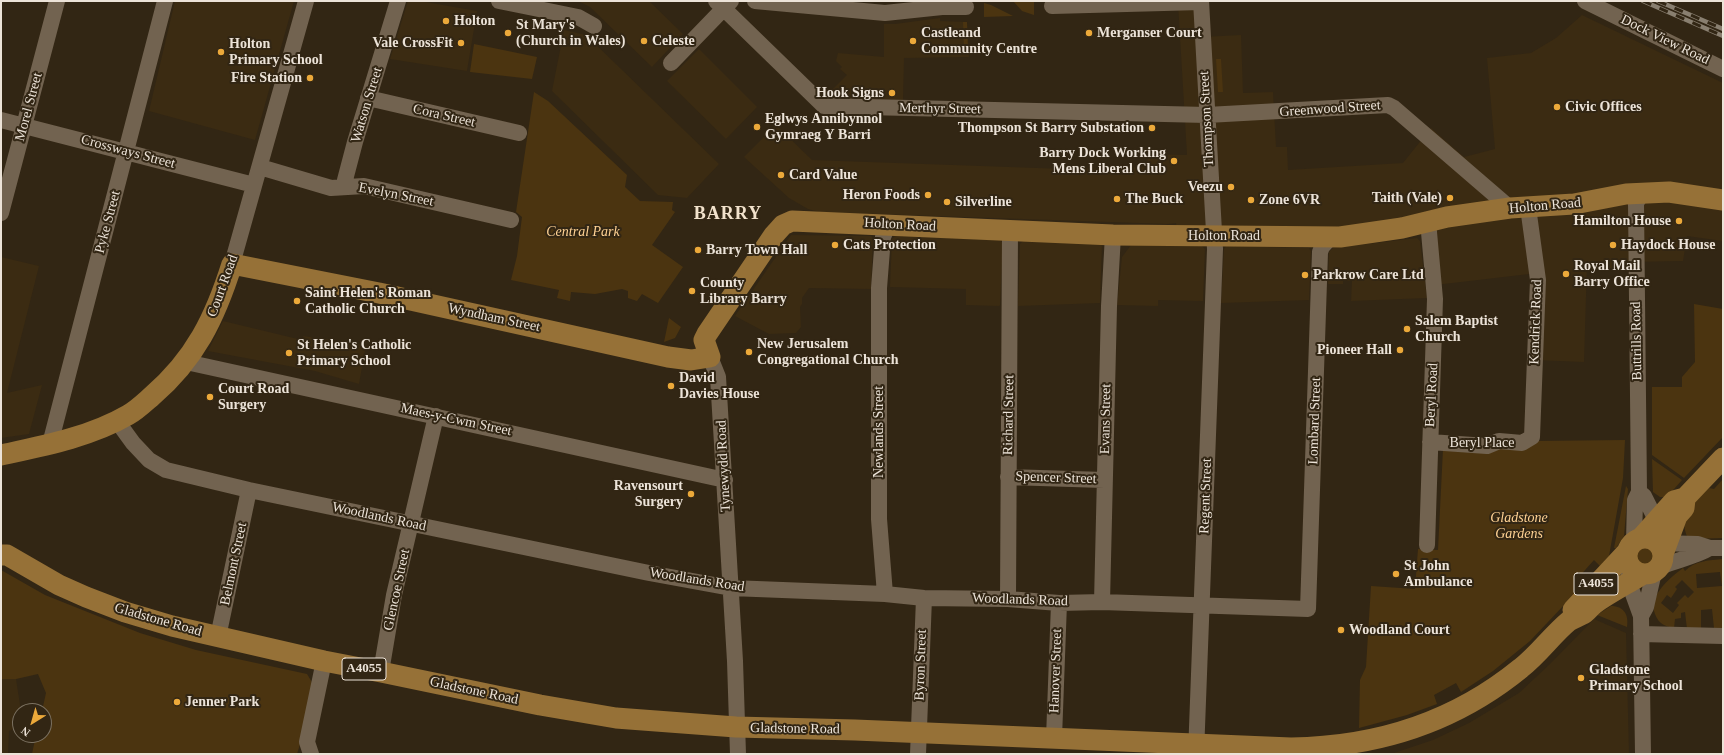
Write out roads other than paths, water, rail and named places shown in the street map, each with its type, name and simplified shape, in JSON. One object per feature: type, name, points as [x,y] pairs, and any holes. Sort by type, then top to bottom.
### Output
[{"type":"main road","name":"Holton Road","points":[[801,220],[1113,235],[1331,237],[1368,234],[1447,217],[1519,208],[1574,204],[1643,192],[1682,193],[1723,200]]},
{"type":"main road","name":"Tynewydd Road","points":[[710,357],[704,340],[774,235],[784,225],[792,221],[801,220]]},
{"type":"main road","name":"Court Road","points":[[1,455],[50,444],[88,432],[117,421],[141,406],[186,362],[217,307],[232,264]]},
{"type":"main road","name":"Wyndham Street","points":[[232,264],[387,295],[679,359],[710,357]]},
{"type":"main road","name":"Gladstone Road","points":[[3,553],[59,585],[105,605],[159,623],[324,662],[381,672],[540,705],[616,718],[736,727],[1054,738],[1196,749],[1358,749],[1430,723],[1467,704],[1520,669],[1570,620],[1582,615],[1594,605],[1647,553],[1684,508],[1685,498],[1723,458]]},
{"type":"main road","name":"Gladstone Road","points":[[1570,620],[1574,607],[1647,553]]},
{"type":"street","name":"Morel Street","points":[[1,214],[57,1]]},
{"type":"street","name":"Pyke Street","points":[[50,444],[165,1]]},
{"type":"street","name":"Court Road","points":[[232,264],[306,1]]},
{"type":"street","name":"Watson Street","points":[[347,187],[345,180],[368,98],[398,1]]},
{"type":"street","points":[[499,1],[578,17],[594,26]]},
{"type":"street","points":[[755,1],[885,13],[942,7],[966,7]]},
{"type":"street","points":[[1052,6],[1201,1]]},
{"type":"street","name":"Thompson Street","points":[[1201,1],[1214,237]]},
{"type":"street","name":"Dock View Road","points":[[1585,1],[1723,69]]},
{"type":"street","points":[[671,62],[723,3]]},
{"type":"street","name":"Merthyr Street","points":[[723,3],[824,106],[1207,115]]},
{"type":"street","name":"Cora Street","points":[[368,98],[519,133]]},
{"type":"street","name":"Greenwood Street","points":[[1207,115],[1388,105],[1394,108],[1519,208]]},
{"type":"street","name":"Crossways Street","points":[[1,120],[254,185]]},
{"type":"street","name":"Evelyn Street","points":[[260,167],[331,188],[364,186],[511,220]]},
{"type":"street","name":"Buttrills Road","points":[[1643,192],[1636,203],[1639,492],[1635,500],[1647,553],[1641,616],[1643,754]]},
{"type":"street","name":"Kendrick Road","points":[[1519,208],[1538,280],[1532,437]]},
{"type":"street","name":"Beryl Road","points":[[1427,545],[1435,299],[1428,222]]},
{"type":"street","name":"Newlands Street","points":[[885,594],[879,519],[879,288],[883,237],[886,230],[892,224]]},
{"type":"street","name":"Richard Street","points":[[1008,599],[1010,230]]},
{"type":"street","name":"Evans Street","points":[[1102,602],[1109,306],[1113,235]]},
{"type":"street","name":"Regent Street","points":[[1196,749],[1203,607],[1215,249],[1214,237]]},
{"type":"street","name":"Lombard Street","points":[[1308,609],[1320,252],[1322,247],[1331,237]]},
{"type":"street","name":"Tynewydd Road","points":[[710,357],[718,377],[737,697],[736,727],[738,754]]},
{"type":"street","name":"Maes-y-Cwm Street","points":[[186,362],[725,480]]},
{"type":"street","name":"Glencoe Street","points":[[381,672],[394,595],[412,524],[436,416]]},
{"type":"street","name":"Woodlands Road","points":[[117,421],[133,443],[150,460],[166,470],[249,490],[649,573],[731,588],[885,594],[924,598],[1008,599],[1058,603],[1102,602],[1203,607],[1308,609]]},
{"type":"street","name":"Beryl Place","points":[[1430,442],[1487,446],[1499,441],[1522,443],[1532,437]]},
{"type":"street","name":"Spencer Street","points":[[1008,477],[1104,480]]},
{"type":"street","name":"Belmont Street","points":[[218,637],[249,490]]},
{"type":"street","name":"Buttrills Road","points":[[1639,492],[1644,496],[1647,553],[1646,607],[1641,616]]},
{"type":"street","points":[[1647,553],[1698,544],[1717,548]]},
{"type":"street","points":[[1647,553],[1681,558],[1700,554],[1717,548]]},
{"type":"street","name":"Byron Street","points":[[918,754],[924,598]]},
{"type":"street","name":"Hanover Street","points":[[1054,738],[1058,603]]},
{"type":"street","points":[[1641,634],[1723,636]]},
{"type":"street","points":[[311,754],[307,742],[324,662]]},
{"type":"railway","points":[[1643,1],[1723,36]]},
{"type":"railway","points":[[1658,1],[1723,29]]},
{"type":"place","name":"Holton","points":[[446,21]]},
{"type":"place","name":"St Mary's (Church in Wales)","points":[[508,33]]},
{"type":"place","name":"Merganser Court","points":[[1089,33]]},
{"type":"place","name":"Celeste","points":[[644,41]]},
{"type":"place","name":"Castleand Community Centre","points":[[913,41]]},
{"type":"place","name":"Vale CrossFit","points":[[461,43]]},
{"type":"place","name":"Holton Primary School","points":[[221,52]]},
{"type":"place","name":"Fire Station","points":[[310,78]]},
{"type":"place","name":"Hook Signs","points":[[892,93]]},
{"type":"place","name":"Civic Offices","points":[[1557,107]]},
{"type":"place","name":"Eglwys Annibynnol Gymraeg Y Barri","points":[[757,127]]},
{"type":"place","name":"Thompson St Barry Substation","points":[[1152,128]]},
{"type":"place","name":"Barry Dock Working Mens Liberal Club","points":[[1174,161]]},
{"type":"place","name":"Card Value","points":[[781,175]]},
{"type":"place","name":"Veezu","points":[[1231,187]]},
{"type":"place","name":"Heron Foods","points":[[928,195]]},
{"type":"place","name":"Taith (Vale)","points":[[1450,198]]},
{"type":"place","name":"The Buck","points":[[1117,199]]},
{"type":"place","name":"Zone 6VR","points":[[1251,200]]},
{"type":"place","name":"Silverline","points":[[947,202]]},
{"type":"place","name":"Hamilton House","points":[[1679,221]]},
{"type":"place","name":"Cats Protection","points":[[835,245]]},
{"type":"place","name":"Haydock House","points":[[1613,245]]},
{"type":"place","name":"Barry Town Hall","points":[[698,250]]},
{"type":"place","name":"Royal Mail Barry Office","points":[[1566,274]]},
{"type":"place","name":"Parkrow Care Ltd","points":[[1305,275]]},
{"type":"place","name":"County Library Barry","points":[[692,291]]},
{"type":"place","name":"Saint Helen's Roman Catholic Church","points":[[297,301]]},
{"type":"place","name":"Salem Baptist Church","points":[[1407,329]]},
{"type":"place","name":"Pioneer Hall","points":[[1400,350]]},
{"type":"place","name":"New Jerusalem Congregational Church","points":[[749,352]]},
{"type":"place","name":"St Helen's Catholic Primary School","points":[[289,353]]},
{"type":"place","name":"David Davies House","points":[[671,386]]},
{"type":"place","name":"Court Road Surgery","points":[[210,397]]},
{"type":"place","name":"Ravensourt Surgery","points":[[691,494]]},
{"type":"place","name":"St John Ambulance","points":[[1396,574]]},
{"type":"place","name":"Woodland Court","points":[[1341,630]]},
{"type":"place","name":"Gladstone Primary School","points":[[1581,678]]},
{"type":"place","name":"Jenner Park","points":[[177,702]]},
{"type":"district","name":"BARRY","points":[[728,214]]},
{"type":"park label","name":"Central Park","points":[[583,232]]},
{"type":"park label","name":"Gladstone Gardens","points":[[1519,526]]}]
